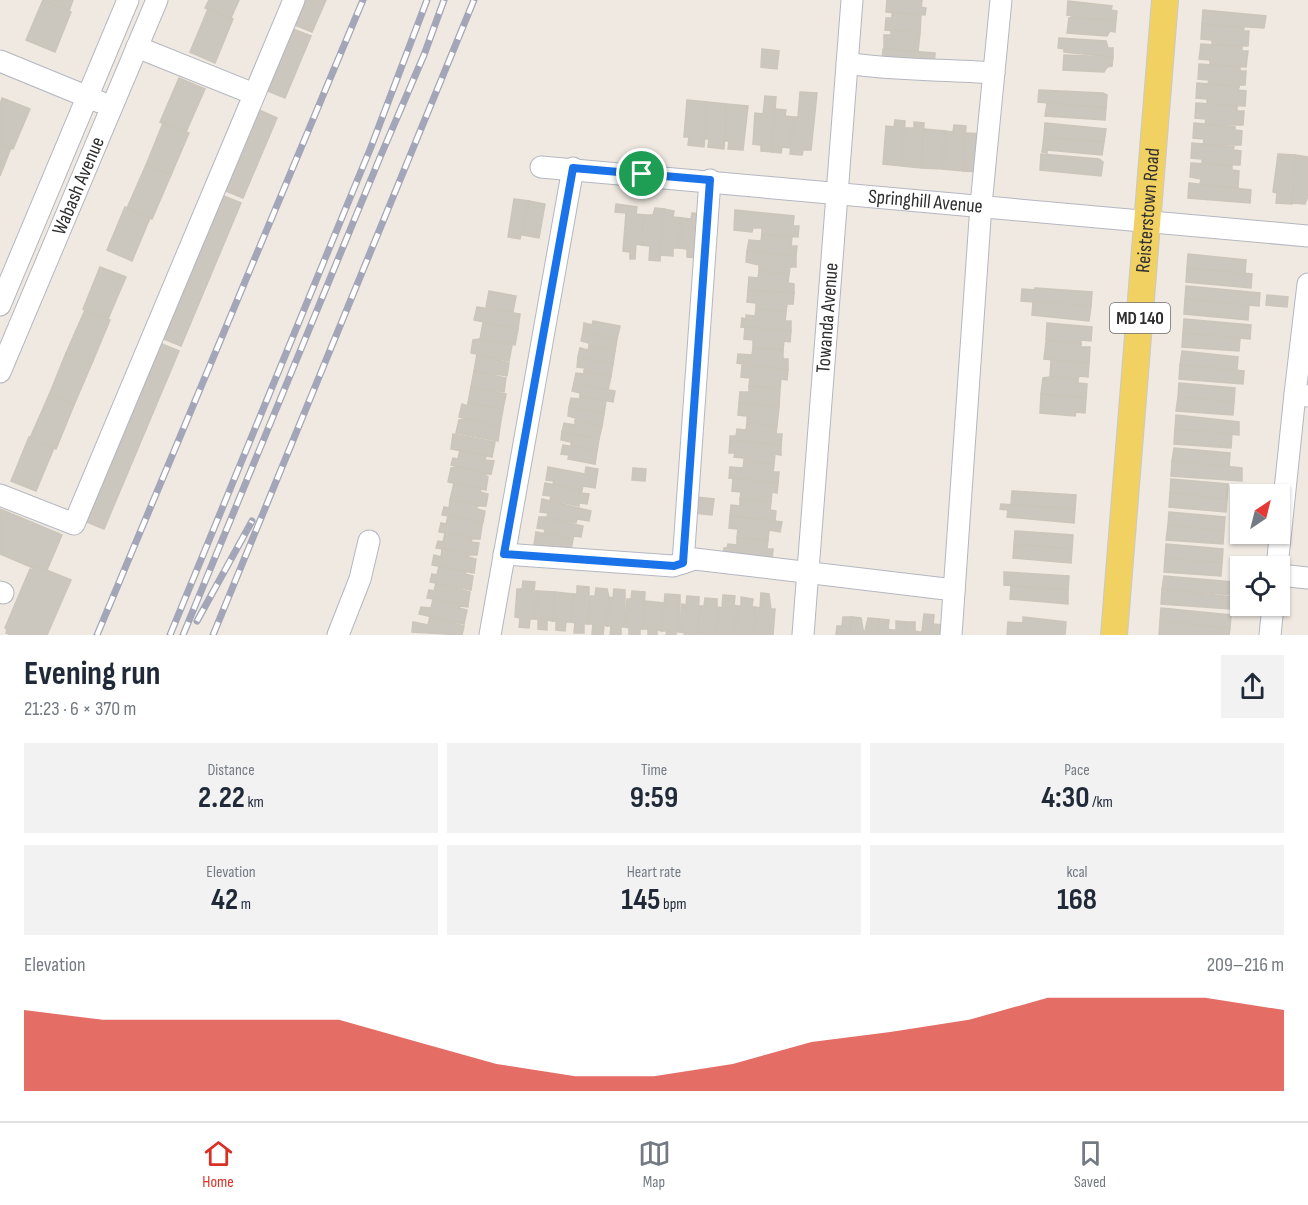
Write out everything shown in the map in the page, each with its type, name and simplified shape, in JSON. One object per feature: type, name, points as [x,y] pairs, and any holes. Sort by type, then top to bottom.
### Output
[{"type":"main road","name":"Reisterstown Road","points":[[1114,635],[1165,0]]},
{"type":"street","name":"Wabash Avenue","points":[[0,305],[128,0]]},
{"type":"street","name":"Wabash Avenue","points":[[0,372],[157,0]]},
{"type":"street","points":[[0,495],[74,524],[294,0]]},
{"type":"street","name":"Towanda Avenue","points":[[803,635],[852,0]]},
{"type":"street","points":[[951,635],[981,205],[1000,0]]},
{"type":"street","points":[[137,47],[254,94]]},
{"type":"street","points":[[0,61],[112,107]]},
{"type":"street","points":[[847,63],[882,69],[919,68],[994,73]]},
{"type":"street","name":"Springhill Avenue","points":[[541,166],[1308,236]]},
{"type":"street","points":[[490,635],[573,168]]},
{"type":"street","points":[[683,563],[710,180]]},
{"type":"street","points":[[1279,556],[1301,395],[1308,284]]},
{"type":"street","points":[[338,635],[360,579],[369,541]]},
{"type":"street","points":[[504,554],[674,566],[695,560],[954,590]]},
{"type":"street","points":[[1290,576],[1308,578]]},
{"type":"street","points":[[1270,635],[1272,616]]},
{"type":"building","points":[[43,0],[71,12],[55,52],[26,40]]},
{"type":"building","points":[[43,0],[73,0],[69,11]]},
{"type":"building","points":[[209,0],[239,0],[231,18],[205,8]]},
{"type":"building","points":[[306,0],[326,0],[312,32],[295,25]]},
{"type":"building","points":[[887,0],[922,0],[921,7],[926,8],[925,15],[886,12]]},
{"type":"building","points":[[1068,1],[1112,6],[1111,10],[1117,11],[1116,20],[1069,18],[1075,16],[1067,15]]},
{"type":"building","points":[[208,9],[233,19],[215,63],[190,52]]},
{"type":"building","points":[[1203,10],[1266,16],[1264,28],[1202,24]]},
{"type":"building","points":[[892,13],[921,15],[920,33],[885,30],[886,18],[892,18]]},
{"type":"building","points":[[1069,18],[1116,20],[1115,32],[1110,31],[1107,36],[1067,33]]},
{"type":"building","points":[[1202,24],[1244,28],[1243,31],[1249,31],[1248,46],[1212,45],[1212,40],[1201,39]]},
{"type":"building","points":[[293,29],[311,36],[285,98],[268,91]]},
{"type":"building","points":[[891,30],[920,33],[918,52],[884,48],[884,35],[891,35]]},
{"type":"building","points":[[1059,38],[1106,41],[1108,48],[1113,48],[1113,57],[1064,52],[1064,49],[1058,48]]},
{"type":"building","points":[[1201,44],[1242,47],[1242,51],[1248,51],[1246,67],[1210,65],[1210,60],[1199,59]]},
{"type":"building","points":[[762,49],[779,51],[777,69],[761,67]]},
{"type":"building","points":[[883,49],[935,53],[934,66],[882,62]]},
{"type":"building","points":[[1064,55],[1113,57],[1112,66],[1107,67],[1104,72],[1063,70]]},
{"type":"building","points":[[1199,64],[1240,67],[1240,71],[1246,71],[1245,85],[1239,85],[1239,87],[1208,84],[1209,80],[1198,79]]},
{"type":"building","points":[[179,78],[205,89],[186,132],[160,122]]},
{"type":"building","points":[[1197,83],[1239,87],[1238,90],[1246,91],[1245,106],[1207,104],[1207,99],[1196,98]]},
{"type":"building","points":[[1039,90],[1103,93],[1107,95],[1106,108],[1038,102]]},
{"type":"building","points":[[800,92],[817,93],[811,150],[803,150],[802,155],[790,154],[793,117],[798,117]]},
{"type":"building","points":[[765,96],[776,97],[772,152],[761,151],[761,145],[753,144],[755,113],[763,114]]},
{"type":"building","points":[[2,98],[30,109],[13,149],[0,143]]},
{"type":"building","points":[[687,100],[707,102],[704,147],[688,145],[689,137],[684,137]]},
{"type":"building","points":[[707,102],[726,104],[724,149],[708,147],[709,139],[704,139]]},
{"type":"building","points":[[1047,103],[1106,108],[1105,120],[1045,116]]},
{"type":"building","points":[[1196,103],[1237,106],[1237,111],[1244,111],[1243,125],[1205,125],[1206,119],[1195,118]]},
{"type":"building","points":[[726,104],[748,106],[743,150],[728,149],[729,141],[725,141]]},
{"type":"building","points":[[775,109],[786,110],[785,116],[793,117],[790,148],[782,147],[781,153],[772,152]]},
{"type":"building","points":[[259,110],[277,118],[243,198],[226,191]]},
{"type":"building","points":[[895,120],[905,121],[902,166],[883,164],[886,126],[894,127]]},
{"type":"building","points":[[914,122],[924,123],[922,168],[902,166],[904,128],[914,128]]},
{"type":"building","points":[[163,123],[189,133],[171,175],[146,165]]},
{"type":"building","points":[[1045,123],[1106,129],[1104,142],[1044,137]]},
{"type":"building","points":[[1194,123],[1235,127],[1235,130],[1242,131],[1241,145],[1203,145],[1204,139],[1193,138]]},
{"type":"building","points":[[954,125],[966,126],[963,171],[943,169],[945,131],[953,132]]},
{"type":"building","points":[[924,129],[945,131],[943,169],[922,168]]},
{"type":"building","points":[[965,133],[985,134],[983,172],[963,171]]},
{"type":"building","points":[[1044,137],[1104,142],[1102,155],[1047,150],[1047,153],[1042,152]]},
{"type":"building","points":[[0,143],[11,148],[0,176]]},
{"type":"building","points":[[1192,143],[1234,147],[1233,150],[1241,151],[1240,165],[1202,164],[1202,159],[1191,158]]},
{"type":"building","points":[[1041,154],[1099,159],[1103,162],[1101,176],[1040,170]]},
{"type":"building","points":[[1278,154],[1295,155],[1292,204],[1276,203],[1277,193],[1273,192]]},
{"type":"building","points":[[1295,155],[1308,157],[1308,196],[1305,204],[1292,203]]},
{"type":"building","points":[[1191,163],[1232,166],[1232,170],[1239,171],[1238,188],[1200,184],[1201,179],[1190,177]]},
{"type":"building","points":[[146,165],[171,175],[152,219],[127,208]]},
{"type":"building","points":[[1189,183],[1251,190],[1250,203],[1188,198]]},
{"type":"building","points":[[224,196],[241,203],[181,346],[164,339]]},
{"type":"building","points":[[514,199],[529,201],[520,239],[508,237]]},
{"type":"building","points":[[529,201],[545,204],[539,238],[522,235]]},
{"type":"building","points":[[616,204],[637,207],[636,214],[644,215],[642,245],[636,244],[635,259],[630,259],[630,252],[623,251],[626,213],[615,212]]},
{"type":"building","points":[[125,207],[150,218],[132,261],[107,250]]},
{"type":"building","points":[[655,208],[664,209],[660,261],[649,260],[650,246],[642,245],[644,215],[653,215]]},
{"type":"building","points":[[664,209],[674,211],[673,217],[682,218],[679,248],[673,248],[673,256],[660,255]]},
{"type":"building","points":[[735,210],[794,216],[793,226],[799,226],[798,237],[762,234],[762,228],[753,228],[752,232],[734,230]]},
{"type":"building","points":[[692,213],[702,214],[699,258],[687,257],[687,249],[679,248],[682,218],[691,219]]},
{"type":"building","points":[[762,234],[792,237],[791,246],[797,246],[796,256],[747,251],[749,240],[761,241]]},
{"type":"building","points":[[747,251],[796,256],[796,267],[790,267],[789,274],[759,271],[759,265],[746,262]]},
{"type":"building","points":[[1188,254],[1246,260],[1245,273],[1187,268]]},
{"type":"building","points":[[100,267],[126,277],[108,319],[83,309]]},
{"type":"building","points":[[1187,268],[1252,274],[1251,288],[1186,282]]},
{"type":"building","points":[[759,271],[789,274],[788,283],[794,284],[794,293],[748,290],[749,277],[758,278]]},
{"type":"building","points":[[1186,286],[1260,293],[1259,306],[1185,299]]},
{"type":"building","points":[[1035,288],[1092,292],[1091,306],[1021,301],[1022,289],[1035,290]]},
{"type":"building","points":[[748,290],[794,293],[793,304],[787,304],[786,312],[756,309],[756,303],[747,302]]},
{"type":"building","points":[[489,291],[516,296],[513,312],[486,307]]},
{"type":"building","points":[[1267,295],[1288,297],[1287,307],[1266,305]]},
{"type":"building","points":[[1185,299],[1249,305],[1248,320],[1184,314]]},
{"type":"building","points":[[1033,302],[1091,306],[1089,321],[1032,315]]},
{"type":"building","points":[[477,307],[520,314],[518,329],[474,320]]},
{"type":"building","points":[[756,309],[786,312],[785,321],[791,321],[791,331],[741,327],[742,318],[746,319],[746,315],[755,316]]},
{"type":"building","points":[[85,310],[110,320],[92,363],[66,353]]},
{"type":"building","points":[[1184,319],[1251,325],[1250,339],[1183,333]]},
{"type":"building","points":[[593,321],[620,326],[617,339],[583,332],[584,323],[592,325]]},
{"type":"building","points":[[483,323],[518,329],[515,345],[480,339]]},
{"type":"building","points":[[1047,323],[1092,327],[1091,341],[1081,340],[1081,344],[1046,340]]},
{"type":"building","points":[[745,327],[791,331],[790,342],[784,341],[783,350],[753,348],[753,340],[744,339]]},
{"type":"building","points":[[583,332],[617,339],[615,351],[589,346],[589,343],[581,341]]},
{"type":"building","points":[[1183,333],[1240,338],[1239,351],[1182,347]]},
{"type":"building","points":[[480,339],[512,345],[509,361],[471,353],[473,340]]},
{"type":"building","points":[[1046,342],[1090,347],[1089,363],[1044,359]]},
{"type":"building","points":[[162,344],[179,351],[104,529],[87,522]]},
{"type":"building","points":[[589,346],[615,351],[613,364],[578,357],[580,348],[588,350]]},
{"type":"building","points":[[753,348],[783,350],[783,359],[788,359],[788,370],[737,363],[738,354],[752,355]]},
{"type":"building","points":[[1182,351],[1238,357],[1237,370],[1180,365]]},
{"type":"building","points":[[66,353],[92,363],[74,405],[49,395]]},
{"type":"building","points":[[477,354],[509,363],[507,376],[474,371]]},
{"type":"building","points":[[578,357],[613,364],[611,376],[584,371],[585,368],[577,367]]},
{"type":"building","points":[[1051,360],[1089,363],[1088,377],[1079,376],[1078,379],[1050,377]]},
{"type":"building","points":[[742,365],[788,370],[787,380],[781,379],[780,388],[749,386],[750,378],[741,377]]},
{"type":"building","points":[[1180,365],[1244,371],[1243,384],[1179,379]]},
{"type":"building","points":[[474,371],[506,378],[504,392],[471,387]]},
{"type":"building","points":[[584,371],[611,376],[608,390],[574,383],[576,373],[584,374]]},
{"type":"building","points":[[1043,378],[1078,379],[1078,383],[1087,384],[1086,398],[1041,394]]},
{"type":"building","points":[[574,383],[615,391],[613,402],[580,396],[580,393],[572,391]]},
{"type":"building","points":[[1179,383],[1235,388],[1234,402],[1178,397]]},
{"type":"building","points":[[749,386],[780,388],[779,407],[739,403],[740,392],[749,392]]},
{"type":"building","points":[[471,387],[506,394],[503,409],[468,403]]},
{"type":"building","points":[[1041,394],[1086,398],[1085,413],[1076,412],[1075,416],[1040,413]]},
{"type":"building","points":[[49,395],[74,405],[56,449],[30,438]]},
{"type":"building","points":[[580,396],[606,401],[604,414],[569,407],[571,398],[579,399]]},
{"type":"building","points":[[1178,397],[1234,402],[1233,415],[1176,411]]},
{"type":"building","points":[[468,403],[503,409],[500,426],[459,417],[462,404],[468,406]]},
{"type":"building","points":[[739,403],[779,407],[777,426],[747,423],[747,416],[738,415]]},
{"type":"building","points":[[569,407],[604,414],[602,426],[575,421],[576,418],[568,416]]},
{"type":"building","points":[[1176,415],[1239,422],[1239,435],[1175,429]]},
{"type":"building","points":[[465,419],[500,426],[498,441],[456,433],[459,420]]},
{"type":"building","points":[[575,421],[602,426],[599,439],[562,432],[564,423],[575,425]]},
{"type":"building","points":[[747,423],[777,426],[776,434],[782,434],[781,445],[730,440],[730,436],[736,436],[737,429],[746,430]]},
{"type":"building","points":[[1175,429],[1232,434],[1231,448],[1174,444]]},
{"type":"building","points":[[562,432],[599,439],[597,451],[571,446],[571,442],[561,440]]},
{"type":"building","points":[[453,434],[495,442],[492,457],[451,449]]},
{"type":"building","points":[[29,437],[54,448],[36,491],[11,481]]},
{"type":"building","points":[[730,440],[781,445],[781,455],[775,454],[774,464],[744,461],[744,458],[734,457],[735,453],[729,453]]},
{"type":"building","points":[[563,445],[597,451],[595,464],[568,459],[569,455],[561,454]]},
{"type":"building","points":[[1174,448],[1230,453],[1229,467],[1172,461]]},
{"type":"building","points":[[460,450],[486,456],[485,460],[494,461],[491,474],[451,465],[453,458],[458,459]]},
{"type":"building","points":[[744,461],[774,464],[773,472],[779,472],[778,483],[729,478],[730,467],[743,468]]},
{"type":"building","points":[[1172,461],[1242,468],[1242,481],[1171,476]]},
{"type":"building","points":[[457,467],[491,474],[483,474],[488,477],[486,490],[448,482],[451,468]]},
{"type":"building","points":[[548,467],[585,474],[586,467],[598,469],[595,488],[583,486],[582,490],[553,484],[554,481],[546,480]]},
{"type":"building","points":[[633,468],[646,469],[645,481],[632,480]]},
{"type":"building","points":[[733,478],[778,483],[777,493],[772,492],[771,502],[740,499],[741,492],[732,491]]},
{"type":"building","points":[[1171,479],[1228,484],[1227,499],[1170,493]]},
{"type":"building","points":[[454,483],[481,489],[480,492],[488,494],[486,506],[450,500]]},
{"type":"building","points":[[545,483],[582,490],[581,493],[589,494],[587,504],[579,503],[579,506],[550,500],[551,496],[543,495]]},
{"type":"building","points":[[1012,491],[1076,495],[1075,509],[1011,504]]},
{"type":"building","points":[[1170,493],[1227,499],[1226,512],[1169,507]]},
{"type":"building","points":[[696,497],[714,499],[712,515],[694,513]]},
{"type":"building","points":[[542,499],[591,511],[589,521],[577,519],[576,523],[539,517],[547,517],[548,513],[540,512]]},
{"type":"building","points":[[740,499],[771,502],[770,510],[776,511],[775,521],[730,516],[731,505],[740,506]]},
{"type":"building","points":[[450,500],[486,506],[477,506],[477,509],[485,511],[483,522],[442,515],[444,507],[449,508]]},
{"type":"building","points":[[1001,504],[1075,509],[1074,523],[1007,517],[1008,510],[1000,509]]},
{"type":"building","points":[[0,509],[62,535],[47,570],[34,565],[33,568],[0,554]]},
{"type":"building","points":[[1169,512],[1225,517],[1224,531],[1168,525]]},
{"type":"building","points":[[448,516],[483,522],[482,525],[474,523],[482,526],[480,539],[439,532],[441,523],[446,524]]},
{"type":"building","points":[[730,516],[782,522],[780,532],[769,530],[768,540],[737,538],[738,529],[729,528]]},
{"type":"building","points":[[539,517],[583,526],[581,537],[574,536],[573,539],[544,534],[545,529],[537,528]]},
{"type":"building","points":[[1168,525],[1224,531],[1223,544],[1166,540]]},
{"type":"building","points":[[1015,531],[1073,535],[1072,549],[1014,544]]},
{"type":"building","points":[[536,532],[573,539],[570,555],[541,550],[542,546],[534,545]]},
{"type":"building","points":[[445,533],[480,539],[472,539],[471,542],[479,543],[477,555],[436,548],[438,541],[443,542]]},
{"type":"building","points":[[737,538],[768,540],[767,549],[773,549],[772,561],[723,555],[724,548],[727,548],[728,544],[737,545]]},
{"type":"building","points":[[1014,544],[1072,549],[1071,563],[1013,558]]},
{"type":"building","points":[[1166,544],[1223,549],[1222,563],[1165,558]]},
{"type":"building","points":[[442,549],[477,555],[468,557],[476,559],[474,573],[432,565],[434,555],[441,557]]},
{"type":"building","points":[[1165,558],[1222,563],[1221,576],[1164,572]]},
{"type":"building","points":[[34,565],[71,580],[47,635],[11,635],[6,633],[5,628],[30,569],[32,570]]},
{"type":"building","points":[[439,566],[466,572],[465,574],[473,576],[471,590],[430,582],[432,574],[437,575]]},
{"type":"building","points":[[1004,572],[1069,576],[1068,590],[1004,585]]},
{"type":"building","points":[[1164,576],[1230,582],[1230,595],[1162,589]]},
{"type":"building","points":[[523,581],[535,582],[534,591],[537,591],[535,619],[530,619],[529,628],[519,627],[520,618],[515,617],[517,589],[522,589]]},
{"type":"building","points":[[436,583],[470,592],[468,605],[427,598],[429,590],[434,591]]},
{"type":"building","points":[[577,586],[589,587],[589,624],[584,624],[584,633],[574,633],[575,623],[571,622],[573,594],[577,594]]},
{"type":"building","points":[[1011,586],[1068,590],[1068,604],[1010,599]]},
{"type":"building","points":[[596,588],[607,589],[609,597],[607,626],[604,625],[603,635],[592,634],[593,624],[589,624],[590,596],[595,596]]},
{"type":"building","points":[[614,589],[625,590],[625,627],[621,627],[621,635],[610,635],[611,626],[607,626],[609,597],[613,598]]},
{"type":"building","points":[[1162,589],[1230,597],[1230,609],[1161,604]]},
{"type":"building","points":[[537,591],[555,592],[553,621],[547,620],[547,630],[538,629],[538,619],[535,619]]},
{"type":"building","points":[[632,591],[645,592],[643,629],[640,629],[640,635],[629,635],[629,628],[625,627],[627,599],[631,599]]},
{"type":"building","points":[[555,592],[573,594],[571,622],[566,622],[565,631],[556,630],[556,621],[553,621]]},
{"type":"building","points":[[761,593],[769,594],[771,609],[775,609],[773,635],[754,635],[755,607],[760,608]]},
{"type":"building","points":[[665,594],[680,595],[680,632],[676,632],[676,635],[666,635],[667,631],[662,631]]},
{"type":"building","points":[[723,595],[735,596],[734,605],[737,606],[735,635],[717,635],[718,607],[722,608]]},
{"type":"building","points":[[687,596],[699,597],[698,634],[684,635],[685,633],[680,632],[682,604],[686,605]]},
{"type":"building","points":[[741,597],[753,599],[754,635],[735,635],[737,606],[741,606]]},
{"type":"building","points":[[705,598],[717,599],[717,635],[698,634],[700,606],[704,606]]},
{"type":"building","points":[[433,599],[468,605],[468,607],[460,606],[459,608],[467,610],[464,624],[419,614],[421,607],[431,608]]},
{"type":"building","points":[[645,601],[664,603],[662,631],[657,630],[657,635],[648,635],[648,629],[643,629]]},
{"type":"building","points":[[1161,608],[1231,616],[1230,628],[1160,621]]},
{"type":"building","points":[[924,614],[934,615],[932,635],[918,635],[922,632]]},
{"type":"building","points":[[430,616],[464,626],[462,635],[412,632],[413,622],[428,625]]},
{"type":"building","points":[[843,617],[852,617],[850,635],[836,635],[837,626],[842,626]]},
{"type":"building","points":[[852,617],[861,618],[864,635],[850,635]]},
{"type":"building","points":[[1023,617],[1066,622],[1065,635],[1007,635],[1008,622],[1023,623]]},
{"type":"building","points":[[868,618],[879,619],[878,635],[864,635]]},
{"type":"building","points":[[879,619],[889,620],[888,629],[891,630],[891,635],[878,635]]},
{"type":"building","points":[[896,621],[906,622],[905,635],[891,635],[891,630],[896,630]]},
{"type":"building","points":[[1160,621],[1230,629],[1229,635],[1159,635]]},
{"type":"building","points":[[906,622],[915,622],[915,631],[919,632],[918,635],[905,635]]},
{"type":"building","points":[[933,624],[943,625],[945,635],[932,635]]},
{"type":"railway","points":[[97,635],[363,0]]},
{"type":"railway","points":[[170,635],[371,147],[427,0]]},
{"type":"railway","points":[[183,635],[424,55],[444,0]]},
{"type":"railway","points":[[213,635],[474,0]]},
{"type":"railway","points":[[197,621],[252,521]]},
{"type":"route","points":[[573,168],[642,174],[710,180],[683,563],[674,566],[504,554],[573,168]]}]
